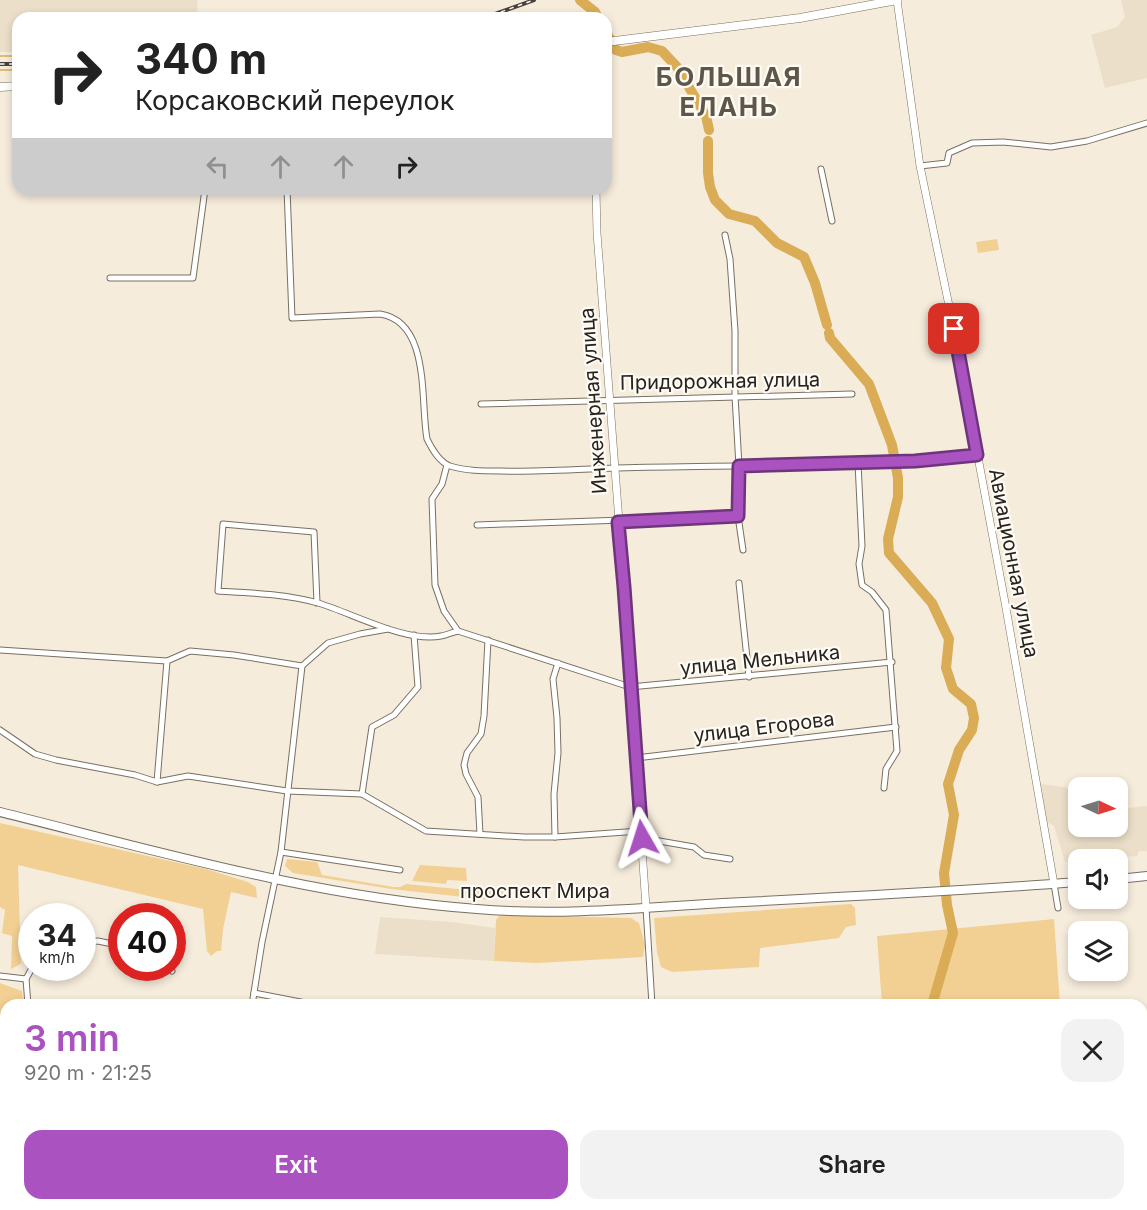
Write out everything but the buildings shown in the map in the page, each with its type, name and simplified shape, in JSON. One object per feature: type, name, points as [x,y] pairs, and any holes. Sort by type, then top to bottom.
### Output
[{"type":"main road","points":[[612,41],[800,18],[897,0]]},
{"type":"main road","name":"проспект Мира","points":[[0,812],[276,879],[348,894],[479,910],[542,912],[1068,883]]},
{"type":"main road","points":[[1128,878],[1147,876]]},
{"type":"street","name":"Авиационная улица","points":[[897,0],[920,166],[957,344],[1054,884]]},
{"type":"street","points":[[920,166],[948,162],[949,153],[972,143],[1003,142],[1052,147],[1087,141],[1147,123]]},
{"type":"street","points":[[821,170],[832,221]]},
{"type":"street","points":[[110,278],[193,278],[204,195]]},
{"type":"street","points":[[287,195],[292,318],[380,314],[388,315],[410,331],[417,349],[427,439],[447,465],[464,470],[539,472],[915,461],[977,455]]},
{"type":"street","name":"Инженерная улица","points":[[596,195],[651,999]]},
{"type":"street","points":[[725,235],[730,259],[735,331],[735,396],[739,466],[738,516],[743,550]]},
{"type":"street","name":"Придорожная улица","points":[[481,404],[852,394]]},
{"type":"street","points":[[858,463],[862,546],[859,564],[862,585],[873,592],[886,610],[892,662],[897,751],[886,769],[884,788]]},
{"type":"street","points":[[447,465],[442,484],[432,499],[435,585],[444,611],[458,631]]},
{"type":"street","points":[[477,525],[618,522],[738,516]]},
{"type":"street","points":[[317,603],[314,532],[223,524],[218,591],[277,595],[317,603],[414,636],[439,637],[458,631],[630,687]]},
{"type":"street","points":[[739,583],[749,677]]},
{"type":"street","points":[[253,999],[262,942],[281,852],[302,666],[328,643],[360,633],[388,629]]},
{"type":"street","points":[[362,794],[372,727],[394,715],[418,687],[414,636]]},
{"type":"street","points":[[480,834],[478,797],[464,765],[467,753],[481,734],[488,640]]},
{"type":"street","points":[[0,650],[167,661],[190,651],[234,655],[302,666]]},
{"type":"street","points":[[157,782],[167,661]]},
{"type":"street","name":"улица Мельника","points":[[630,687],[892,662]]},
{"type":"street","points":[[555,837],[554,794],[558,753],[553,680],[558,663]]},
{"type":"street","name":"улица Егорова","points":[[636,758],[896,727]]},
{"type":"street","points":[[0,730],[35,754],[135,775],[157,782],[189,776],[287,791],[362,794],[426,831],[555,837],[641,834],[694,847],[704,855],[730,859]]},
{"type":"street","points":[[281,852],[400,870]]},
{"type":"street","points":[[1054,884],[1058,908]]},
{"type":"street","points":[[0,976],[18,978]]},
{"type":"street","points":[[26,981],[28,999]]},
{"type":"street","points":[[254,993],[285,999]]},
{"type":"shaded area","points":[[0,0],[197,0],[198,12],[12,12],[12,52],[0,52]]},
{"type":"shaded area","points":[[1121,0],[1147,0],[1147,78],[1105,88],[1091,35],[1117,27],[1125,17]]},
{"type":"shaded area","points":[[997,239],[999,250],[978,253],[976,242]]},
{"type":"shaded area","points":[[1041,784],[1068,788],[1068,837],[1128,837],[1128,808],[1147,806],[1147,851],[1139,851],[1137,856],[1128,857],[1128,849],[1068,849],[1068,862],[1065,862],[1054,826],[1047,822]]},
{"type":"shaded area","points":[[0,823],[206,869],[248,882],[256,887],[257,898],[231,892],[221,951],[211,956],[207,951],[203,909],[186,905],[186,903],[178,903],[18,865],[18,966],[11,969],[12,936],[2,933],[5,910],[0,907]]},
{"type":"shaded area","points":[[287,859],[317,862],[322,875],[394,887],[406,884],[509,891],[510,893],[507,895],[493,894],[491,900],[391,889],[293,873],[285,866]]},
{"type":"shaded area","points":[[420,865],[466,868],[467,881],[447,880],[446,884],[412,881]]},
{"type":"shaded area","points":[[851,904],[855,908],[856,925],[846,927],[839,938],[760,948],[759,967],[672,972],[661,967],[657,952],[654,918]]},
{"type":"shaded area","points":[[499,916],[631,918],[639,923],[645,945],[643,957],[538,963],[494,961],[496,920]]},
{"type":"shaded area","points":[[380,917],[452,922],[495,928],[494,961],[375,954]]},
{"type":"shaded area","points":[[1054,919],[1060,999],[882,999],[877,936]]},
{"type":"shaded area","points":[[0,983],[22,991],[23,999],[0,999]]},
{"type":"waterway","points":[[580,0],[595,12]]},
{"type":"waterway","points":[[612,43],[616,50],[622,52],[648,47],[662,51],[677,67],[706,116],[709,130]]},
{"type":"waterway","points":[[0,56],[12,56]]},
{"type":"waterway","points":[[0,70],[12,70]]},
{"type":"waterway","points":[[708,141],[708,173],[715,200],[729,214],[755,221],[777,243],[804,257],[815,283],[827,325]]},
{"type":"waterway","points":[[829,333],[830,338],[869,384],[892,445],[898,478],[898,497],[888,539],[889,553],[932,603],[949,639],[946,668],[953,689],[971,704],[974,718],[972,730],[959,750],[948,784],[954,815],[944,873],[953,933],[934,999]]},
{"type":"railway","points":[[501,12],[534,0]]},
{"type":"railway","points":[[0,64],[12,64]]},
{"type":"district","name":"БОЛЬШАЯ ЕЛАНЬ","points":[[729,92]]},
{"type":"route","points":[[642,838],[618,522],[738,516],[739,466],[915,461],[977,455],[954,329]]}]
